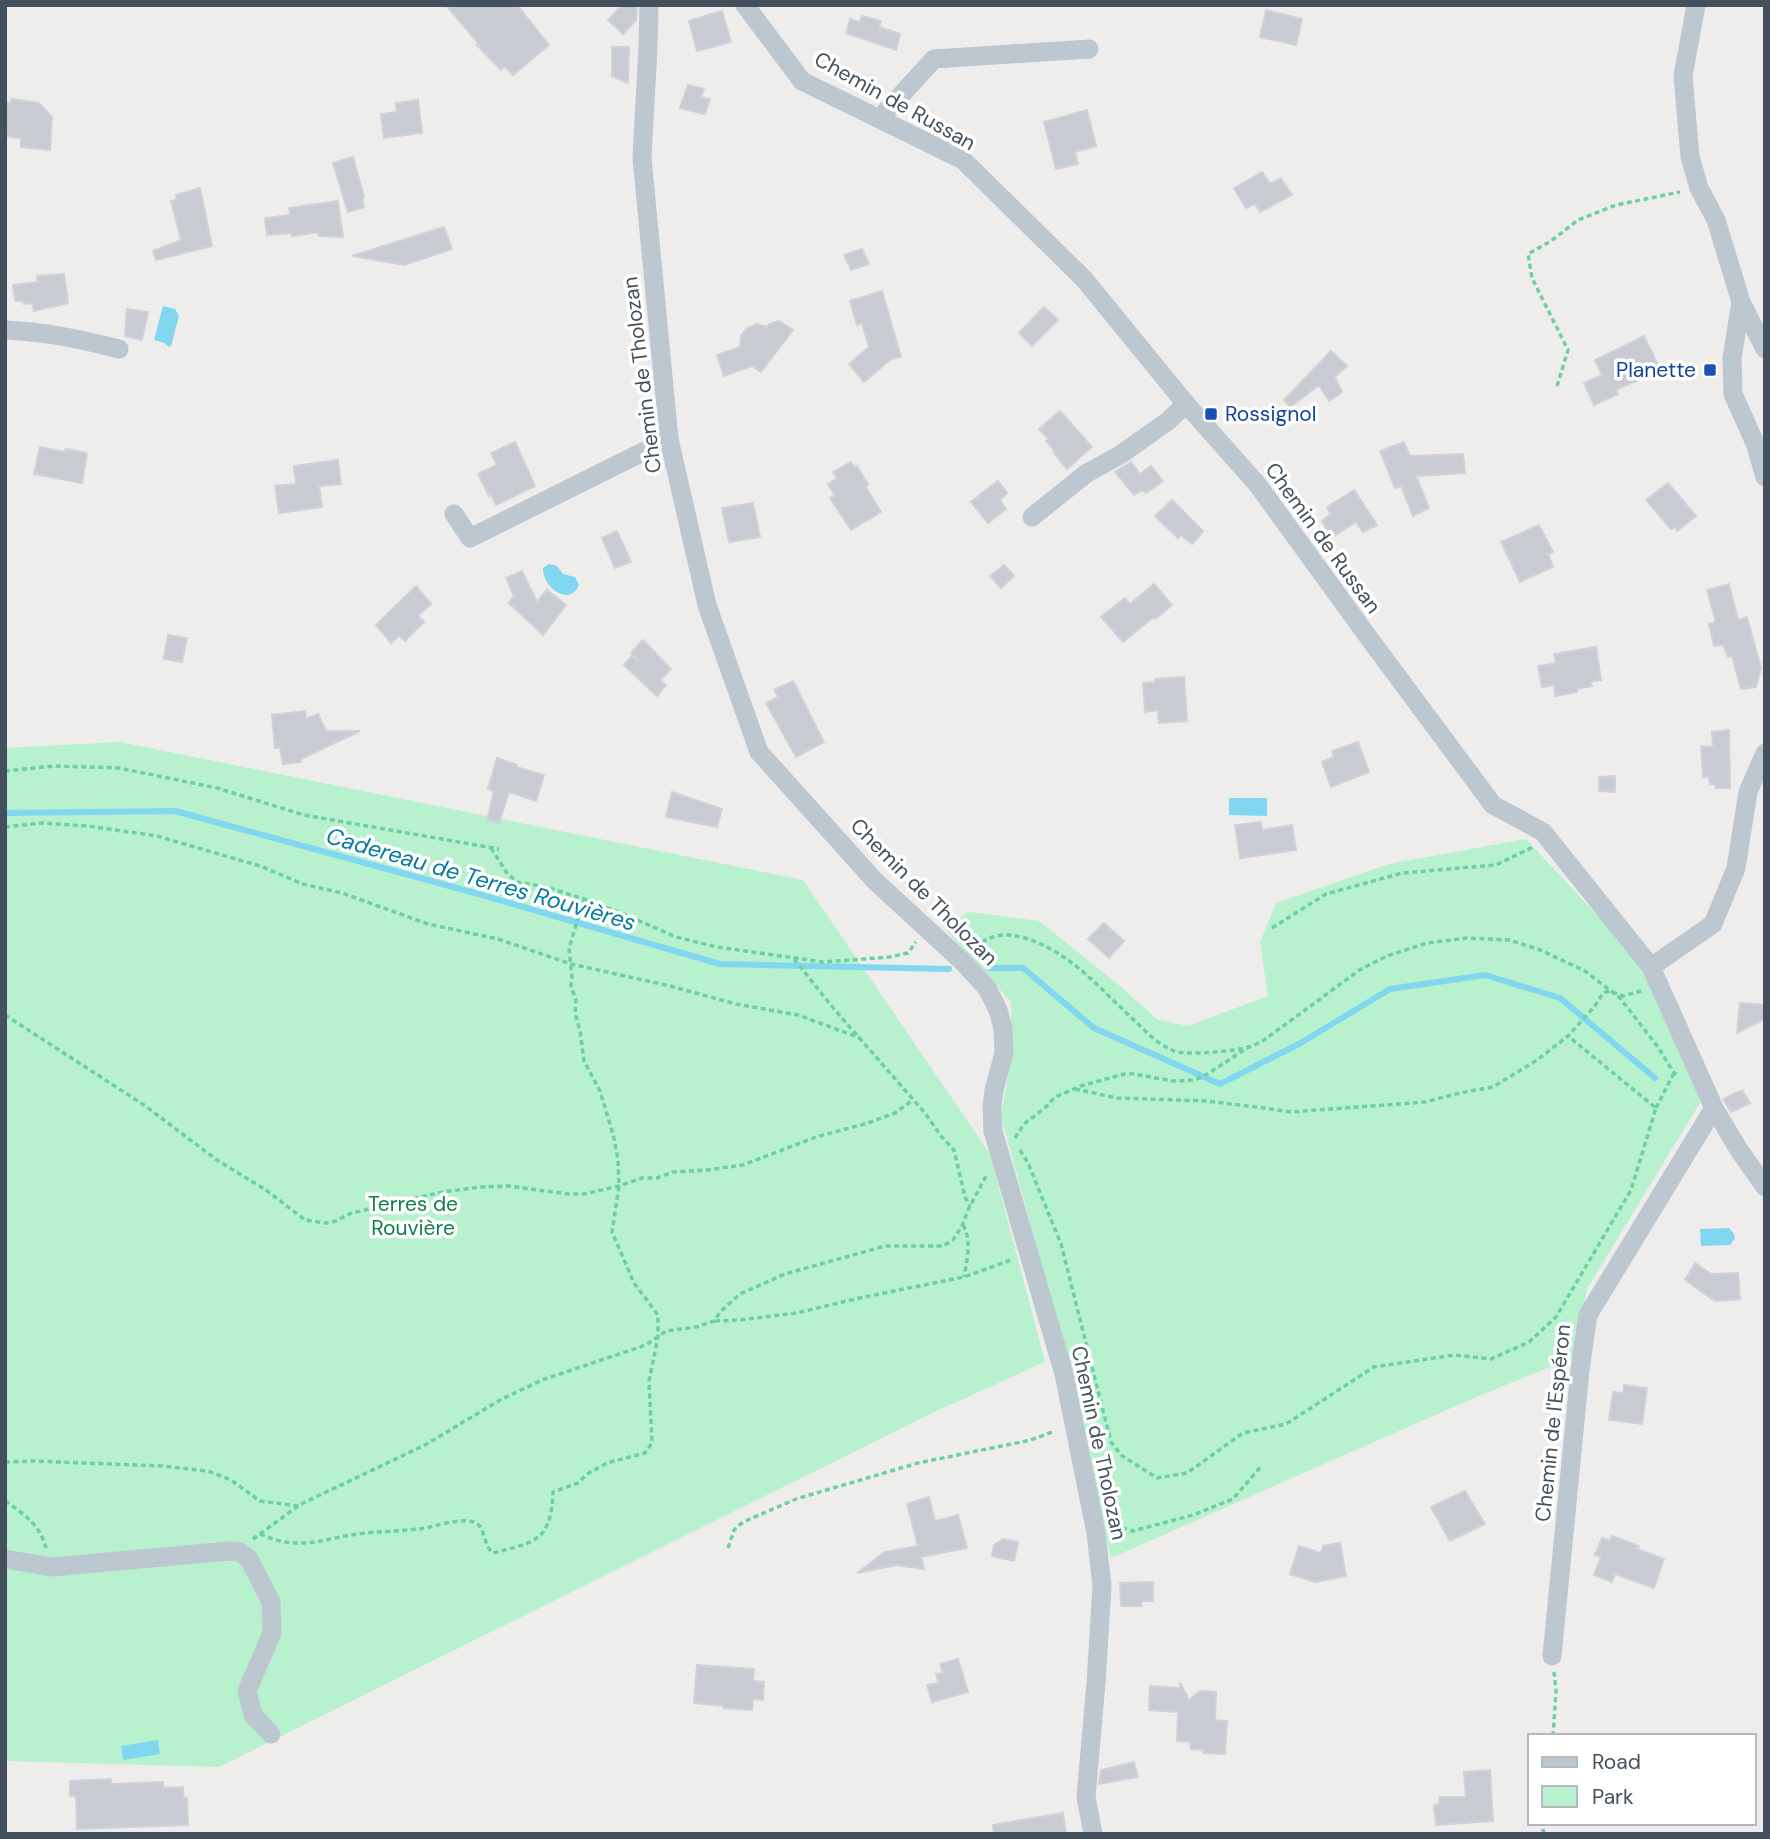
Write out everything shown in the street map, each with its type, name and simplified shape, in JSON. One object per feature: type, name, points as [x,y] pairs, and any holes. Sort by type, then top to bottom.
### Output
[{"type":"street","name":"Chemin de Tholozan","points":[[649,5],[642,158],[668,439],[707,605],[758,752],[875,881],[963,962],[987,988],[1003,1028],[1004,1053],[994,1090],[993,1130],[1007,1146],[1029,1252],[1064,1374],[1093,1518],[1102,1586],[1086,1797],[1093,1834]]},
{"type":"street","name":"Chemin de Russan","points":[[745,5],[802,80],[963,160],[1084,279],[1186,404],[1257,484],[1493,805],[1543,832],[1655,974],[1714,1108],[1765,1187]]},
{"type":"street","points":[[1696,5],[1683,76],[1690,157],[1699,188],[1716,220],[1741,302],[1765,349]]},
{"type":"street","points":[[880,118],[934,59],[1089,49]]},
{"type":"street","points":[[1741,302],[1732,358],[1733,394],[1755,443],[1765,477]]},
{"type":"street","points":[[5,330],[63,335],[119,349]]},
{"type":"street","points":[[1032,517],[1087,473],[1120,455],[1168,421],[1186,404]]},
{"type":"street","points":[[454,514],[470,538],[668,439]]},
{"type":"street","points":[[1655,974],[1713,924],[1736,868],[1748,792],[1765,753]]},
{"type":"street","name":"Chemin de l'Espéron","points":[[1552,1656],[1580,1370],[1588,1315],[1714,1108]]},
{"type":"street","points":[[5,1559],[52,1567],[240,1552],[249,1559],[271,1602],[272,1633],[247,1692],[253,1715],[271,1734]]},
{"type":"path","points":[[1557,386],[1568,350],[1532,278],[1528,254],[1551,241],[1578,220],[1616,205],[1699,188]]},
{"type":"path","points":[[5,771],[54,766],[119,768],[217,788],[304,815],[499,849]]},
{"type":"path","points":[[5,827],[42,823],[157,836],[260,866],[303,884],[342,893],[428,923],[498,939],[571,964],[736,1004],[798,1015],[860,1038]]},
{"type":"path","points":[[1272,928],[1326,894],[1402,873],[1496,865],[1548,839]]},
{"type":"path","points":[[491,848],[507,873],[517,882],[546,887],[584,899],[676,937],[718,947],[823,962],[890,957],[908,953],[926,928]]},
{"type":"path","points":[[260,1534],[294,1544],[323,1542],[365,1533],[401,1532],[458,1522],[474,1522],[481,1526],[488,1549],[493,1553],[533,1542],[549,1525],[553,1492],[578,1483],[587,1474],[607,1463],[645,1453],[652,1443],[649,1381],[658,1337],[658,1315],[634,1283],[612,1233],[619,1186],[618,1159],[600,1091],[584,1062],[575,1013],[576,1000],[571,986],[569,947],[584,899]]},
{"type":"path","points":[[963,962],[990,937],[1014,935],[1038,942],[1060,954],[1155,1040],[1176,1052],[1247,1048]]},
{"type":"path","points":[[714,1321],[720,1311],[740,1294],[785,1274],[885,1246],[943,1246],[953,1240],[963,1225],[970,1206],[1007,1146],[1024,1124],[1055,1097],[1128,1073],[1174,1081],[1195,1080],[1206,1076],[1247,1048],[1264,1040],[1361,969],[1387,956],[1427,943],[1467,938],[1508,940],[1538,949],[1585,971],[1620,999],[1658,1047],[1674,1073],[1703,1084]]},
{"type":"path","points":[[792,957],[954,1150],[965,1197],[970,1206]]},
{"type":"path","points":[[1073,1089],[1117,1098],[1206,1101],[1291,1112],[1425,1102],[1493,1087],[1537,1060],[1568,1036],[1604,993],[1610,991],[1623,996],[1637,993],[1655,974]]},
{"type":"path","points":[[5,1015],[144,1105],[217,1160],[266,1189],[306,1220],[326,1223],[349,1214],[443,1192],[508,1186],[584,1194],[673,1172],[743,1165],[816,1137],[895,1113],[913,1100]]},
{"type":"path","points":[[1568,1036],[1656,1108]]},
{"type":"path","points":[[1007,1146],[1028,1163],[1061,1244],[1111,1442],[1121,1455],[1157,1478],[1187,1473],[1243,1433],[1286,1423],[1374,1367],[1455,1355],[1491,1359],[1529,1342],[1556,1317],[1631,1190],[1656,1108],[1674,1073]]},
{"type":"path","points":[[963,1225],[969,1255],[964,1277]]},
{"type":"path","points":[[234,1551],[299,1506],[425,1445],[500,1400],[531,1385],[646,1345],[666,1331],[696,1328],[714,1321],[796,1313],[964,1277],[1029,1252]]},
{"type":"path","points":[[728,1548],[734,1530],[743,1522],[796,1499],[918,1463],[1031,1440],[1073,1424]]},
{"type":"path","points":[[5,1462],[162,1466],[208,1471],[231,1480],[260,1501],[299,1506]]},
{"type":"path","points":[[1093,1518],[1133,1531],[1193,1515],[1233,1499],[1262,1465]]},
{"type":"path","points":[[5,1501],[29,1517],[42,1534],[52,1567]]},
{"type":"path","points":[[1552,1656],[1556,1692],[1553,1734]]},
{"type":"green space","name":"Terres de Rouvière","points":[[120,742],[803,880],[990,1154],[1045,1362],[932,1413],[219,1767],[5,1761],[5,748]]},
{"type":"green space","points":[[1526,839],[1622,942],[1647,980],[1701,1101],[1587,1289],[1575,1357],[1476,1397],[1111,1558],[1038,1252],[1001,1116],[1012,1055],[1011,1002],[943,927],[970,912],[1039,921],[1158,1020],[1188,1026],[1268,996],[1260,942],[1276,903],[1389,864]]},
{"type":"water","points":[[163,306],[175,309],[179,316],[169,347],[154,340]]},
{"type":"water","points":[[549,564],[557,566],[563,574],[575,577],[579,585],[575,592],[563,594],[551,587],[543,568]]},
{"type":"water","points":[[1229,798],[1267,798],[1267,816],[1229,815]]},
{"type":"water","points":[[1729,1228],[1735,1238],[1730,1245],[1701,1246],[1700,1229]]},
{"type":"water","points":[[158,1740],[160,1754],[123,1760],[121,1746]]},
{"type":"building","points":[[446,5],[517,5],[549,45],[513,75],[505,66],[501,70],[477,45],[479,44]]},
{"type":"building","points":[[622,5],[637,5],[636,20],[623,34],[608,20]]},
{"type":"building","points":[[1266,10],[1302,19],[1296,45],[1260,37]]},
{"type":"building","points":[[722,11],[731,42],[697,51],[689,21]]},
{"type":"building","points":[[862,16],[881,21],[879,27],[900,34],[896,50],[846,33],[850,19],[860,22]]},
{"type":"building","points":[[612,47],[629,47],[628,83],[612,76]]},
{"type":"building","points":[[688,85],[704,89],[701,97],[710,99],[705,114],[680,108]]},
{"type":"building","points":[[11,99],[39,103],[52,117],[50,150],[21,147],[21,138],[5,136],[5,102],[11,103]]},
{"type":"building","points":[[418,100],[422,133],[384,138],[381,114],[397,112],[396,103]]},
{"type":"building","points":[[1087,110],[1096,146],[1075,152],[1078,164],[1056,169],[1044,122]]},
{"type":"building","points":[[353,157],[364,197],[364,207],[348,212],[333,163]]},
{"type":"building","points":[[1262,172],[1270,184],[1281,178],[1292,195],[1260,212],[1255,204],[1246,208],[1234,188]]},
{"type":"building","points":[[200,188],[212,246],[156,260],[153,251],[181,240],[171,201],[177,200],[176,195]]},
{"type":"building","points":[[338,201],[343,237],[319,236],[318,232],[292,236],[292,233],[267,235],[265,218],[290,215],[289,208]]},
{"type":"building","points":[[444,227],[452,249],[404,265],[352,256]]},
{"type":"building","points":[[862,249],[869,264],[851,270],[844,255]]},
{"type":"building","points":[[64,274],[68,303],[34,311],[32,303],[15,301],[13,285],[38,282],[37,276]]},
{"type":"building","points":[[882,291],[901,357],[891,359],[864,382],[849,364],[869,347],[862,323],[857,325],[850,301]]},
{"type":"building","points":[[1044,307],[1058,320],[1032,346],[1019,333]]},
{"type":"building","points":[[127,309],[148,312],[142,340],[125,336]]},
{"type":"building","points":[[779,321],[793,330],[761,372],[752,366],[724,376],[717,355],[740,347],[741,336],[747,328],[757,324],[767,327]]},
{"type":"building","points":[[1644,336],[1659,367],[1642,375],[1643,378],[1616,390],[1618,394],[1594,405],[1584,383],[1602,375],[1595,360]]},
{"type":"building","points":[[1331,351],[1347,366],[1335,377],[1342,392],[1329,401],[1319,385],[1290,407],[1284,400]]},
{"type":"building","points":[[1060,411],[1092,447],[1067,469],[1046,441],[1049,439],[1039,429]]},
{"type":"building","points":[[515,442],[535,486],[496,505],[478,474],[497,465],[491,453]]},
{"type":"building","points":[[1404,442],[1410,456],[1463,454],[1465,473],[1416,476],[1429,508],[1413,516],[1401,486],[1395,488],[1380,451]]},
{"type":"building","points":[[40,447],[87,453],[82,483],[34,474]]},
{"type":"building","points":[[338,460],[341,484],[319,486],[322,507],[279,513],[275,486],[296,484],[294,466]]},
{"type":"building","points":[[851,462],[854,468],[857,466],[868,485],[865,486],[881,512],[851,530],[830,498],[835,496],[828,484],[837,478],[833,472]]},
{"type":"building","points":[[1131,462],[1140,474],[1151,466],[1163,481],[1146,493],[1142,490],[1134,495],[1115,472]]},
{"type":"building","points":[[998,481],[1007,493],[1000,500],[1006,509],[988,523],[971,502]]},
{"type":"building","points":[[1668,483],[1696,516],[1677,531],[1675,527],[1671,529],[1646,500]]},
{"type":"building","points":[[1354,490],[1377,525],[1363,532],[1356,522],[1332,537],[1322,521],[1331,514],[1327,507]]},
{"type":"building","points":[[1172,500],[1203,531],[1192,544],[1181,535],[1178,538],[1155,516]]},
{"type":"building","points":[[753,503],[760,537],[729,542],[722,508]]},
{"type":"building","points":[[1539,525],[1553,552],[1548,554],[1553,567],[1520,582],[1501,542]]},
{"type":"building","points":[[617,531],[631,562],[615,568],[602,538]]},
{"type":"building","points":[[1004,565],[1014,576],[1001,588],[990,576]]},
{"type":"building","points":[[522,571],[537,602],[547,590],[566,605],[543,635],[509,603],[514,596],[506,578]]},
{"type":"building","points":[[1154,584],[1172,605],[1123,642],[1101,617],[1125,598],[1130,604]]},
{"type":"building","points":[[1729,584],[1738,620],[1747,617],[1761,668],[1756,687],[1741,689],[1732,656],[1728,657],[1723,645],[1714,646],[1709,624],[1716,622],[1707,590]]},
{"type":"building","points":[[416,586],[431,604],[418,616],[424,622],[405,641],[399,636],[391,643],[376,625]]},
{"type":"building","points":[[168,635],[187,638],[182,662],[164,659]]},
{"type":"building","points":[[643,640],[671,669],[660,680],[666,685],[657,696],[624,665],[632,656],[639,662],[631,653]]},
{"type":"building","points":[[1596,647],[1601,680],[1591,682],[1592,686],[1577,689],[1577,692],[1555,696],[1554,685],[1542,687],[1538,666],[1556,663],[1554,654]]},
{"type":"building","points":[[1184,677],[1187,721],[1159,723],[1158,710],[1145,712],[1143,683],[1155,682],[1155,679]]},
{"type":"building","points":[[793,681],[824,742],[796,757],[766,703],[778,697],[774,690]]},
{"type":"building","points":[[305,711],[306,719],[318,714],[326,731],[360,731],[301,759],[301,762],[283,764],[280,748],[275,748],[272,715]]},
{"type":"building","points":[[1729,730],[1730,788],[1716,788],[1715,784],[1710,784],[1709,777],[1703,777],[1701,746],[1713,747],[1712,732]]},
{"type":"building","points":[[1358,742],[1369,772],[1331,787],[1322,762],[1334,757],[1332,751]]},
{"type":"building","points":[[497,758],[544,775],[536,801],[509,792],[499,823],[487,820],[494,791],[488,789]]},
{"type":"building","points":[[1615,776],[1615,792],[1599,791],[1599,777]]},
{"type":"building","points":[[672,792],[722,809],[717,827],[666,817]]},
{"type":"building","points":[[1261,822],[1262,830],[1292,825],[1296,850],[1240,858],[1235,825]]},
{"type":"building","points":[[1104,923],[1124,941],[1109,958],[1088,939]]},
{"type":"building","points":[[1740,1003],[1765,1005],[1765,1019],[1737,1033]]},
{"type":"building","points":[[1742,1090],[1750,1103],[1731,1112],[1723,1099]]},
{"type":"building","points":[[1695,1263],[1711,1274],[1738,1273],[1740,1299],[1715,1301],[1685,1280]]},
{"type":"building","points":[[1624,1385],[1647,1388],[1642,1424],[1609,1420],[1613,1392],[1623,1393]]},
{"type":"building","points":[[1465,1491],[1485,1524],[1450,1541],[1431,1507]]},
{"type":"building","points":[[929,1497],[935,1521],[958,1515],[967,1548],[921,1557],[924,1569],[897,1565],[857,1573],[885,1552],[918,1546],[907,1504]]},
{"type":"building","points":[[1612,1536],[1664,1559],[1654,1588],[1615,1574],[1612,1582],[1594,1575],[1601,1557],[1595,1555],[1602,1538],[1610,1541]]},
{"type":"building","points":[[1003,1539],[1018,1542],[1014,1561],[992,1556],[994,1545]]},
{"type":"building","points":[[1340,1543],[1346,1576],[1315,1582],[1290,1574],[1299,1546],[1321,1553],[1323,1546]]},
{"type":"building","points":[[1153,1582],[1153,1601],[1142,1601],[1141,1606],[1121,1606],[1120,1583]]},
{"type":"building","points":[[958,1659],[968,1692],[932,1702],[927,1685],[939,1683],[936,1674],[943,1673],[940,1664]]},
{"type":"building","points":[[697,1665],[754,1669],[753,1681],[764,1682],[763,1700],[753,1699],[752,1710],[694,1703]]},
{"type":"building","points":[[1180,1683],[1189,1700],[1200,1691],[1216,1692],[1215,1720],[1227,1721],[1225,1754],[1203,1753],[1204,1750],[1191,1749],[1190,1742],[1177,1741],[1178,1712],[1149,1710],[1150,1686],[1180,1688]]},
{"type":"building","points":[[1134,1762],[1138,1777],[1099,1784],[1101,1770]]},
{"type":"building","points":[[1490,1770],[1493,1821],[1436,1825],[1434,1805],[1438,1805],[1440,1797],[1466,1797],[1464,1772]]},
{"type":"building","points":[[111,1779],[111,1784],[163,1782],[163,1788],[183,1787],[184,1798],[187,1798],[188,1825],[77,1829],[76,1796],[70,1796],[70,1781]]},
{"type":"building","points":[[1063,1813],[1066,1834],[994,1834],[993,1825]]},
{"type":"waterway","name":"Cadereau de Terres Rouvières","points":[[5,813],[175,811],[475,893],[720,964],[949,969]]},
{"type":"waterway","name":"Cadereau de Terres Rouvières","points":[[989,968],[1023,968],[1094,1028],[1220,1084],[1299,1044],[1390,989],[1485,975],[1560,998],[1655,1078]]},
{"type":"place","name":"Planette","points":[[1710,370]]},
{"type":"place","name":"Rossignol","points":[[1211,414]]}]
